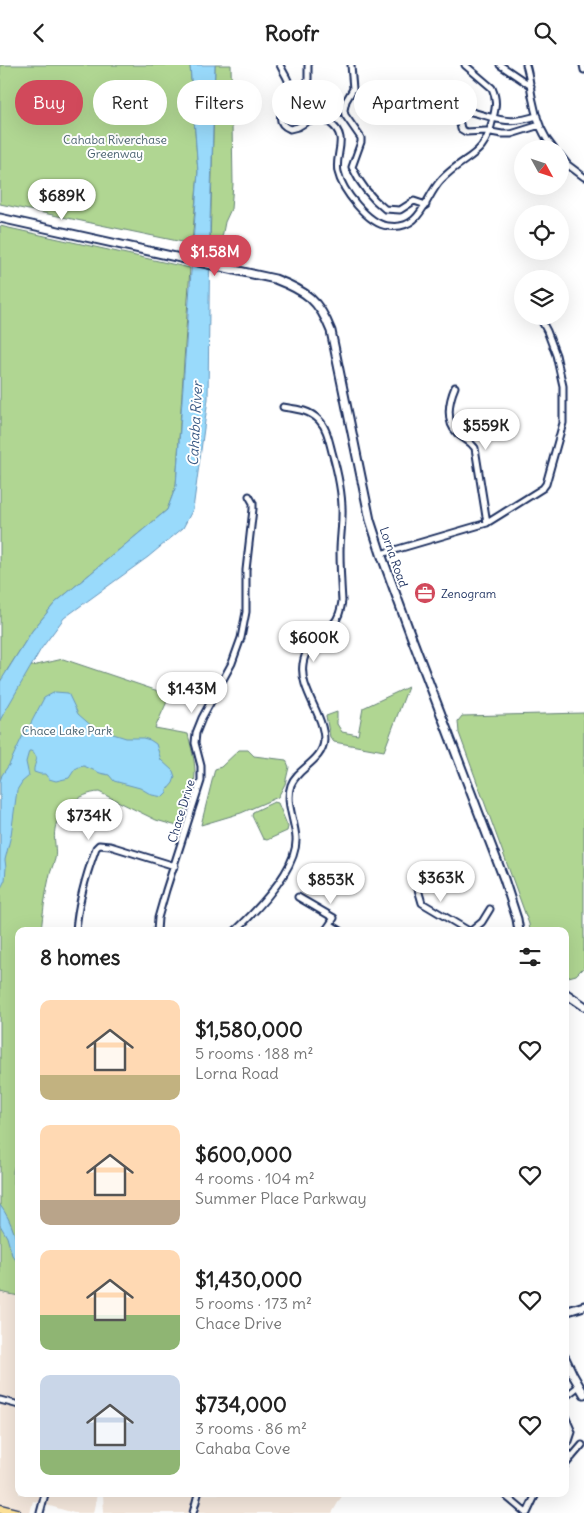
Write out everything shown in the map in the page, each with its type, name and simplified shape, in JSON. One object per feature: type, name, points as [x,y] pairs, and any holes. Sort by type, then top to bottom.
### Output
[{"type":"main road","points":[[0,1509],[16,1513]]},
{"type":"street","points":[[280,65],[288,80]]},
{"type":"street","points":[[308,65],[308,80]]},
{"type":"street","points":[[351,65],[353,89],[346,101],[344,110],[345,115],[361,138],[352,167],[355,173],[366,190],[385,209],[400,210],[414,201],[426,205]]},
{"type":"street","points":[[331,125],[341,138],[337,166],[338,173],[353,199],[368,217],[382,225],[397,226],[407,224],[426,205],[440,181],[476,153],[490,132],[496,101],[492,88],[465,65]]},
{"type":"street","points":[[500,65],[531,86]]},
{"type":"street","points":[[526,65],[532,101],[540,125],[549,140]]},
{"type":"street","points":[[583,65],[584,70]]},
{"type":"street","points":[[477,113],[512,122],[537,116]]},
{"type":"street","points":[[284,125],[290,129],[301,125]]},
{"type":"street","points":[[460,125],[466,132],[511,134],[540,125]]},
{"type":"street","points":[[569,166],[584,177]]},
{"type":"street","name":"Lorna Road","points":[[0,219],[276,279],[296,287],[312,299],[327,319],[338,362],[370,520],[381,554],[504,879],[518,927]]},
{"type":"street","points":[[381,554],[487,523],[543,488],[563,423],[564,386],[556,355],[544,325]]},
{"type":"street","points":[[455,387],[451,396],[450,419],[456,433],[467,439],[475,448],[487,523]]},
{"type":"street","points":[[240,927],[267,897],[287,871],[295,854],[297,839],[290,791],[296,776],[320,752],[324,741],[322,723],[304,677],[303,663],[308,649],[334,623],[341,609],[342,601],[340,550],[342,501],[328,434],[319,420],[309,412],[284,407]]},
{"type":"street","name":"Chace Drive","points":[[157,927],[166,890],[202,781],[201,766],[195,743],[196,733],[202,718],[232,663],[244,625],[246,612],[246,569],[253,509],[253,503],[249,496]]},
{"type":"street","points":[[95,839],[99,845]]},
{"type":"street","points":[[99,845],[110,846],[175,866]]},
{"type":"street","points":[[76,927],[86,876],[96,848],[99,845]]},
{"type":"street","points":[[421,868],[415,879],[422,903],[463,927]]},
{"type":"street","points":[[298,897],[334,918],[328,927]]},
{"type":"street","points":[[475,927],[482,922],[490,909]]},
{"type":"street","points":[[330,924],[335,927]]},
{"type":"street","points":[[569,996],[584,1005]]},
{"type":"street","points":[[569,1311],[584,1306]]},
{"type":"street","points":[[569,1366],[584,1394]]},
{"type":"street","points":[[569,1394],[579,1386]]},
{"type":"street","points":[[0,1400],[15,1404]]},
{"type":"street","points":[[569,1425],[572,1432],[569,1441]]},
{"type":"street","points":[[569,1460],[582,1445]]},
{"type":"street","points":[[569,1454],[572,1457]]},
{"type":"street","points":[[40,1513],[44,1497]]},
{"type":"street","points":[[193,1513],[197,1497]]},
{"type":"street","points":[[507,1497],[526,1513],[534,1497]]},
{"type":"shaded area","points":[[0,1292],[15,1295],[15,1497],[96,1497],[93,1513],[74,1513],[33,1501],[30,1513],[0,1513]]},
{"type":"shaded area","points":[[103,1497],[341,1497],[332,1513],[104,1513]]},
{"type":"green space","name":"Cahaba Riverchase Greenway","points":[[0,65],[190,65],[191,80],[177,80],[177,125],[194,125],[198,172],[192,244],[0,204]]},
{"type":"green space","points":[[215,65],[231,65],[231,80],[215,80]]},
{"type":"green space","points":[[213,125],[232,125],[233,184],[231,209],[225,222],[220,248],[210,245]]},
{"type":"green space","name":"Chace Lake Park","points":[[0,226],[190,268],[176,486],[167,510],[55,603],[32,631],[6,672],[63,659],[170,695],[155,728],[188,734],[194,758],[195,780],[177,826],[156,820],[99,792],[85,795],[71,803],[60,815],[55,829],[55,859],[50,873],[41,927],[15,927],[15,1164],[13,1183],[15,1183],[15,1295],[0,1292]]},
{"type":"green space","points":[[408,687],[384,751],[334,742],[330,737],[326,716],[337,712],[337,724],[342,732],[358,735],[363,708]]},
{"type":"green space","points":[[584,713],[584,967],[576,975],[569,977],[569,927],[529,927],[459,733],[458,721],[462,716]]},
{"type":"green space","points":[[239,750],[248,750],[254,756],[286,760],[289,767],[285,784],[278,797],[241,813],[201,825],[215,769],[221,767]]},
{"type":"green space","points":[[274,802],[278,803],[288,827],[287,831],[267,840],[263,839],[252,816],[253,812]]},
{"type":"water","points":[[190,65],[215,65],[215,80],[191,80]]},
{"type":"water","name":"Cahaba River","points":[[194,125],[213,125],[208,399],[193,509],[183,528],[148,557],[64,618],[41,649],[0,720],[0,682],[32,631],[55,603],[167,510],[176,486],[198,172]]},
{"type":"water","points":[[55,692],[68,693],[78,714],[94,728],[126,738],[143,738],[156,744],[161,760],[173,771],[175,777],[163,797],[152,795],[140,788],[114,781],[109,775],[84,766],[75,769],[69,778],[56,781],[49,779],[45,774],[34,772],[37,759],[29,751],[26,762],[29,776],[17,790],[11,835],[5,860],[5,880],[0,890],[0,781],[44,698]]},
{"type":"water","points":[[0,1205],[14,1233],[15,1259],[7,1237],[0,1225]]},
{"type":"place","name":"Zenogram","points":[[425,593]]}]
